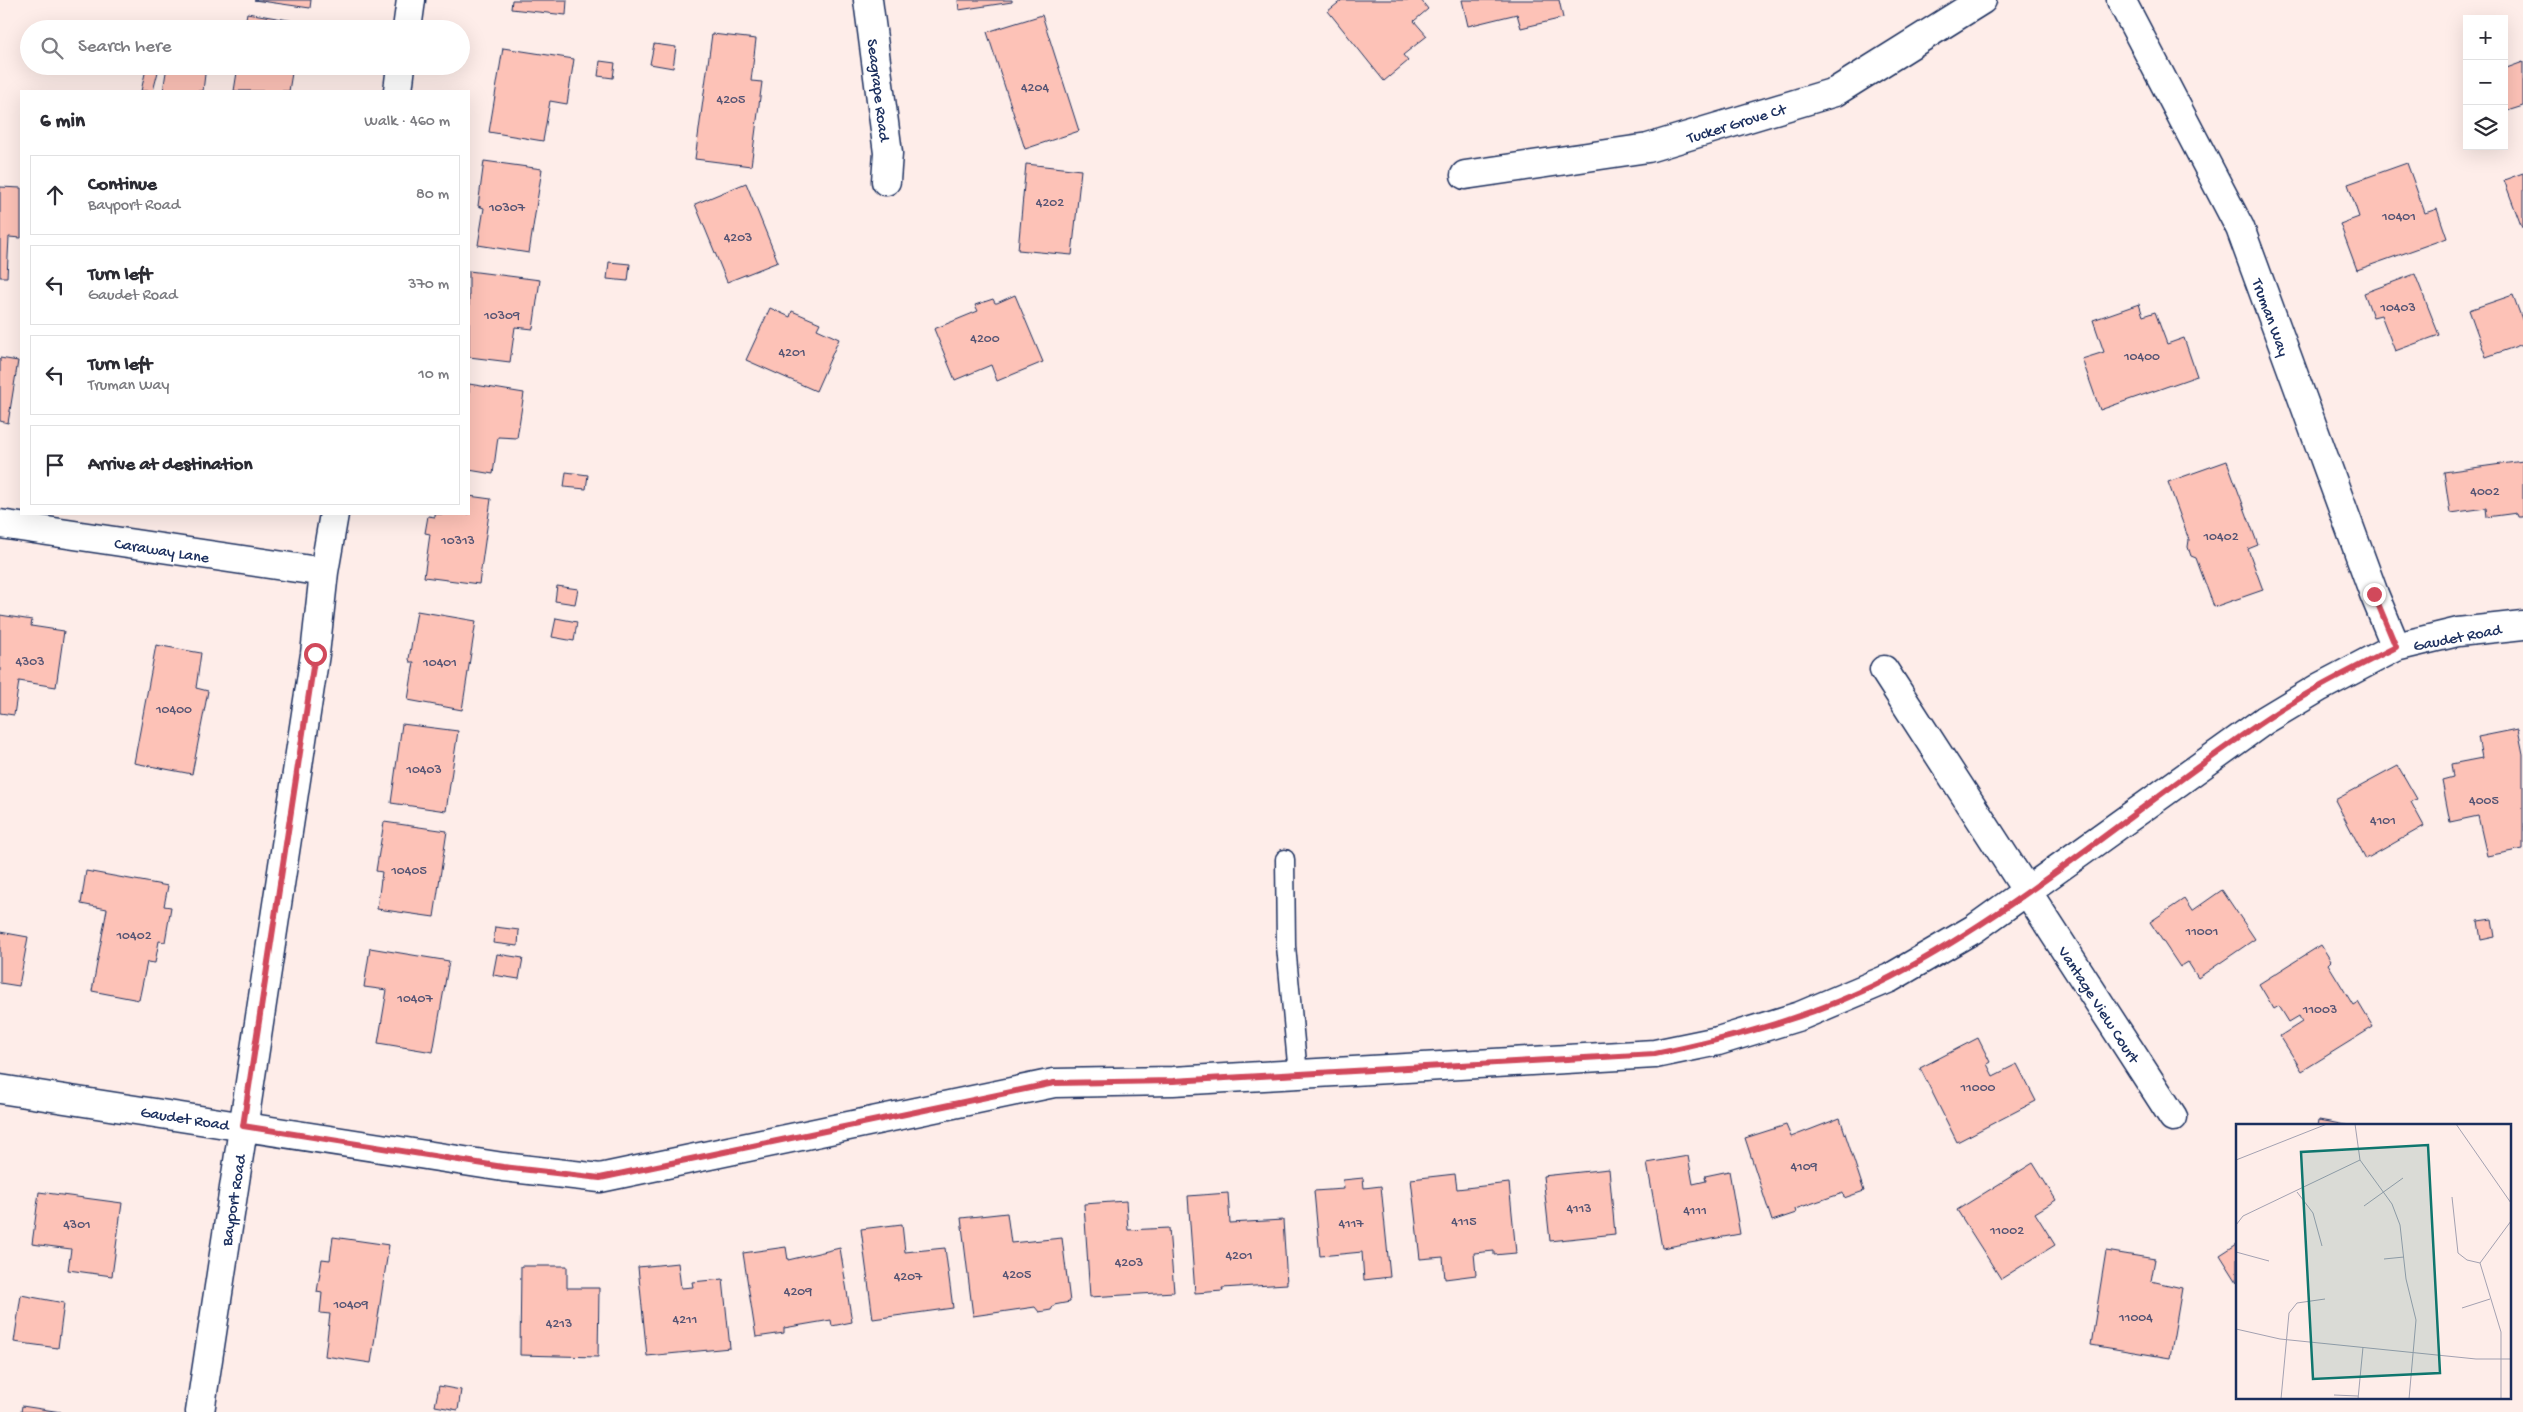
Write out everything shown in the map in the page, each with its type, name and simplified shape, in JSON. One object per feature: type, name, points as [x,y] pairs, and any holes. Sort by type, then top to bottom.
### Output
[{"type":"street","points":[[408,20],[411,0]]},
{"type":"street","name":"Seagrape Road","points":[[868,0],[888,153],[886,181]]},
{"type":"street","name":"Tucker Grove Ct","points":[[1465,175],[1648,148],[1835,92],[1982,0]]},
{"type":"street","name":"Truman Way","points":[[2121,0],[2240,228],[2374,594],[2396,647]]},
{"type":"street","points":[[398,90],[401,75]]},
{"type":"street","name":"Bayport Road","points":[[200,1412],[315,654],[324,572],[334,515]]},
{"type":"street","name":"Caraway Lane","points":[[0,524],[324,572]]},
{"type":"street","name":"Gaudet Road","points":[[0,1088],[503,1167],[600,1178],[1054,1083],[1173,1081],[1655,1054],[1718,1041],[1800,1016],[1890,978],[1974,929],[2265,720],[2320,687],[2396,647],[2458,632],[2523,625]]},
{"type":"street","name":"Vantage View Court","points":[[1884,670],[2173,1117]]},
{"type":"lane","points":[[1285,859],[1286,946],[1298,1074]]},
{"type":"building","points":[[254,0],[311,0],[310,8]]},
{"type":"building","points":[[512,0],[567,0],[566,15],[511,9]]},
{"type":"building","points":[[958,0],[1012,0],[1012,2],[959,10]]},
{"type":"building","points":[[1342,0],[1421,0],[1428,9],[1414,21],[1427,36],[1403,55],[1408,61],[1384,81],[1328,11]]},
{"type":"building","points":[[1462,0],[1559,0],[1563,18],[1521,28],[1517,14],[1468,26]]},
{"type":"building","points":[[247,13],[288,20],[246,20]]},
{"type":"building","points":[[1042,15],[1079,131],[1025,149],[987,32]]},
{"type":"building","points":[[712,34],[756,39],[751,81],[762,82],[751,166],[695,159]]},
{"type":"building","points":[[654,44],[676,47],[673,68],[650,64]]},
{"type":"building","points":[[503,48],[574,59],[567,104],[550,101],[543,141],[489,132]]},
{"type":"building","points":[[600,61],[615,63],[613,78],[598,76]]},
{"type":"building","points":[[2523,62],[2523,106],[2508,111],[2508,105],[2508,68]]},
{"type":"building","points":[[145,75],[157,75],[153,90],[141,90]]},
{"type":"building","points":[[166,75],[205,75],[203,90],[163,90]]},
{"type":"building","points":[[237,75],[292,75],[289,90],[234,90]]},
{"type":"building","points":[[484,161],[542,169],[529,253],[478,245],[484,208],[478,206]]},
{"type":"building","points":[[2407,163],[2425,213],[2437,209],[2447,238],[2357,270],[2340,224],[2359,217],[2348,184]]},
{"type":"building","points":[[1026,164],[1081,170],[1072,255],[1018,250]]},
{"type":"building","points":[[2523,173],[2523,227],[2522,228],[2504,180]]},
{"type":"building","points":[[746,183],[778,262],[727,282],[695,204]]},
{"type":"building","points":[[0,187],[20,188],[20,238],[9,237],[7,277],[0,277]]},
{"type":"building","points":[[609,262],[630,264],[628,281],[607,279]]},
{"type":"building","points":[[470,271],[540,280],[533,329],[515,327],[510,362],[470,357]]},
{"type":"building","points":[[2415,274],[2439,335],[2395,351],[2381,315],[2373,317],[2364,293]]},
{"type":"building","points":[[1015,295],[1043,362],[997,381],[991,365],[955,380],[934,329],[978,311],[975,305],[993,299],[997,303]]},
{"type":"building","points":[[2513,295],[2523,322],[2523,344],[2486,357],[2469,310]]},
{"type":"building","points":[[2139,304],[2143,316],[2155,312],[2167,344],[2184,338],[2197,376],[2100,410],[2082,359],[2104,352],[2093,320]]},
{"type":"building","points":[[770,308],[790,317],[792,311],[820,323],[817,329],[839,339],[816,391],[746,360]]},
{"type":"building","points":[[0,358],[18,361],[8,423],[0,421]]},
{"type":"building","points":[[470,384],[524,393],[517,438],[498,437],[493,474],[470,470]]},
{"type":"building","points":[[2227,461],[2258,545],[2248,549],[2263,590],[2214,607],[2196,558],[2191,556],[2188,547],[2189,540],[2168,482]]},
{"type":"building","points":[[2523,461],[2523,517],[2518,517],[2517,513],[2487,517],[2486,508],[2450,513],[2444,472]]},
{"type":"building","points":[[566,472],[588,475],[586,489],[564,487]]},
{"type":"building","points":[[470,496],[491,499],[479,584],[424,577],[430,534],[425,533],[428,516],[435,517],[435,515],[470,515]]},
{"type":"building","points":[[557,586],[578,589],[575,604],[555,601]]},
{"type":"building","points":[[417,611],[476,621],[462,710],[408,700],[414,662],[410,662],[409,659]]},
{"type":"building","points":[[0,615],[32,620],[31,626],[64,631],[56,687],[19,681],[14,715],[0,713]]},
{"type":"building","points":[[556,618],[577,622],[574,641],[552,637]]},
{"type":"building","points":[[156,645],[201,653],[196,688],[208,691],[192,774],[134,763]]},
{"type":"building","points":[[402,724],[458,731],[446,811],[391,803]]},
{"type":"building","points":[[2518,729],[2523,754],[2523,849],[2487,856],[2478,816],[2450,822],[2442,781],[2453,778],[2451,764],[2482,758],[2478,737]]},
{"type":"building","points":[[2398,766],[2417,799],[2411,802],[2424,826],[2366,859],[2335,800]]},
{"type":"building","points":[[384,822],[447,831],[434,917],[377,909],[382,872],[376,871]]},
{"type":"building","points":[[86,871],[168,886],[164,906],[171,907],[165,942],[159,941],[155,963],[147,962],[139,1000],[92,991],[107,909],[81,904]]},
{"type":"building","points":[[2222,890],[2255,939],[2198,978],[2188,962],[2180,967],[2150,922],[2184,899],[2192,911]]},
{"type":"building","points":[[2492,919],[2495,937],[2481,940],[2478,921]]},
{"type":"building","points":[[495,927],[519,930],[518,946],[493,943]]},
{"type":"building","points":[[0,932],[28,937],[19,986],[0,983]]},
{"type":"building","points":[[2321,945],[2331,961],[2328,964],[2353,1005],[2358,1002],[2373,1027],[2302,1071],[2280,1036],[2302,1022],[2299,1016],[2289,1022],[2279,1006],[2274,1009],[2259,984]]},
{"type":"building","points":[[370,948],[449,961],[433,1052],[378,1043],[387,990],[364,987]]},
{"type":"building","points":[[497,954],[523,958],[519,979],[493,975]]},
{"type":"building","points":[[1978,1038],[1990,1062],[1987,1064],[1993,1076],[2017,1064],[2036,1101],[1957,1142],[1920,1068]]},
{"type":"building","points":[[1840,1118],[1864,1191],[1844,1198],[1843,1193],[1795,1209],[1796,1213],[1772,1221],[1745,1138],[1786,1125],[1791,1137]]},
{"type":"building","points":[[2319,1120],[2340,1124],[2318,1124]]},
{"type":"building","points":[[1688,1156],[1693,1184],[1706,1181],[1705,1176],[1729,1171],[1740,1234],[1662,1248],[1647,1163]]},
{"type":"building","points":[[2033,1163],[2056,1200],[2035,1213],[2055,1245],[2001,1279],[1957,1210]]},
{"type":"building","points":[[1609,1169],[1615,1234],[1550,1241],[1543,1176]]},
{"type":"building","points":[[1455,1174],[1457,1189],[1509,1183],[1516,1253],[1494,1255],[1494,1251],[1474,1253],[1476,1275],[1445,1279],[1443,1257],[1420,1259],[1411,1179]]},
{"type":"building","points":[[1363,1178],[1364,1188],[1381,1186],[1390,1277],[1364,1280],[1362,1252],[1320,1256],[1314,1191],[1344,1189],[1343,1180]]},
{"type":"building","points":[[39,1192],[122,1203],[112,1276],[68,1270],[71,1249],[32,1244]]},
{"type":"building","points":[[1228,1193],[1230,1223],[1283,1220],[1287,1284],[1222,1288],[1223,1291],[1195,1293],[1188,1196]]},
{"type":"building","points":[[1126,1201],[1128,1230],[1169,1228],[1174,1292],[1090,1297],[1084,1204]]},
{"type":"building","points":[[1007,1213],[1011,1243],[1062,1238],[1070,1302],[1054,1305],[1051,1310],[1039,1312],[1035,1307],[973,1316],[961,1218]]},
{"type":"building","points":[[902,1224],[905,1252],[945,1248],[953,1308],[873,1319],[861,1229]]},
{"type":"building","points":[[333,1237],[389,1245],[371,1363],[325,1356],[330,1314],[320,1313],[322,1293],[317,1292],[322,1259],[330,1260]]},
{"type":"building","points":[[2236,1245],[2236,1280],[2220,1255]]},
{"type":"building","points":[[786,1247],[788,1260],[840,1248],[852,1322],[832,1326],[831,1320],[784,1328],[784,1333],[756,1337],[743,1253]]},
{"type":"building","points":[[2106,1251],[2155,1259],[2151,1281],[2182,1288],[2170,1358],[2091,1345]]},
{"type":"building","points":[[678,1263],[681,1288],[693,1287],[692,1282],[723,1279],[730,1348],[647,1356],[638,1267]]},
{"type":"building","points":[[521,1266],[567,1266],[567,1288],[599,1288],[598,1357],[520,1355]]},
{"type":"building","points":[[21,1295],[64,1303],[58,1348],[14,1342]]},
{"type":"building","points":[[439,1386],[461,1390],[458,1410],[435,1406]]},
{"type":"building","points":[[22,1406],[61,1412],[21,1412]]},
{"type":"route","points":[[315,654],[243,1126],[503,1167],[600,1178],[1054,1083],[1173,1081],[1655,1054],[1718,1041],[1800,1016],[1890,978],[1974,929],[2265,720],[2320,687],[2396,647],[2374,594]]}]
